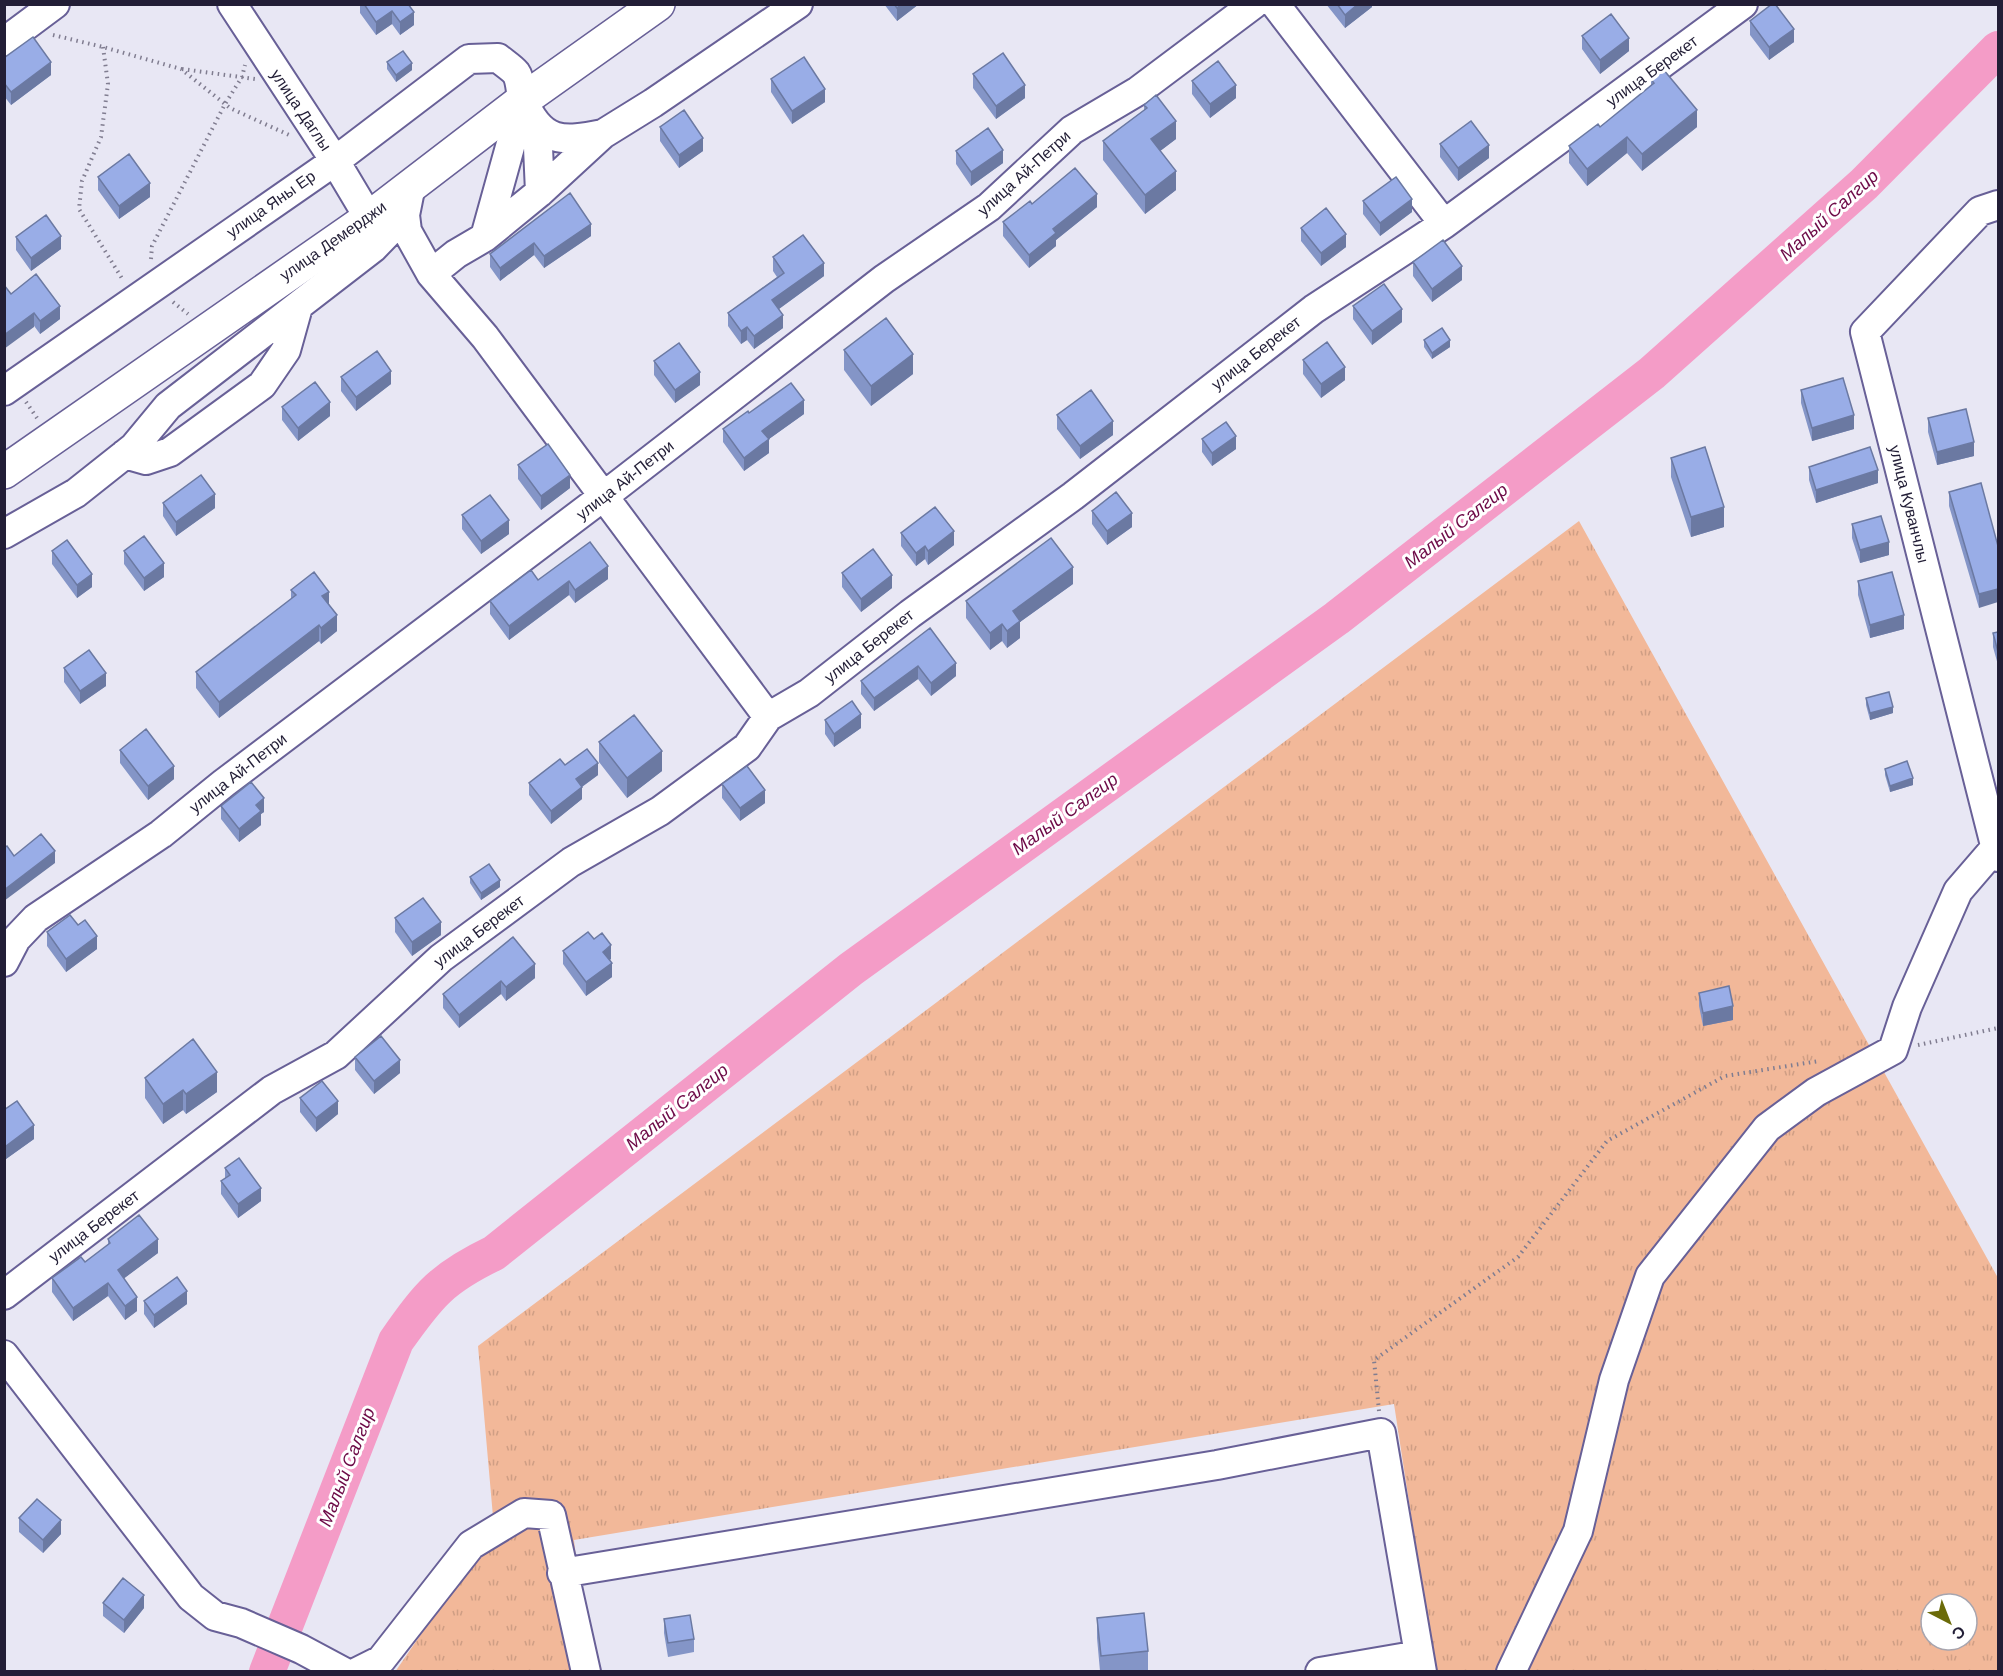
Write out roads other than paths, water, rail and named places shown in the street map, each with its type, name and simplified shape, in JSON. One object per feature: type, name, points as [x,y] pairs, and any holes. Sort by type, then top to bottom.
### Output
[{"type":"main road","name":"улица Демерджи","points":[[4,472],[369,218],[408,200],[530,112],[657,4]]},
{"type":"street","points":[[14,36],[55,4]]},
{"type":"street","name":"улица Даглы","points":[[232,4],[335,160],[369,218]]},
{"type":"street","points":[[431,274],[456,254],[485,237],[540,192],[603,134],[653,103],[798,4]]},
{"type":"street","name":"улица Ай-Петри","points":[[4,962],[16,939],[36,918],[161,834],[224,783],[604,496],[884,279],[989,207],[1072,130],[1138,91],[1254,4]]},
{"type":"street","points":[[1275,4],[1444,224]]},
{"type":"street","name":"улица Берекет","points":[[4,1295],[273,1090],[336,1055],[441,958],[562,868],[660,812],[747,747],[768,717],[809,693],[910,614],[1073,496],[1314,309],[1444,224],[1743,4]]},
{"type":"street","name":"улица Яны Ер","points":[[9,387],[335,160],[469,59],[498,58],[517,74],[530,112],[540,192]]},
{"type":"street","points":[[485,237],[530,112],[556,138],[570,141],[603,134]]},
{"type":"street","points":[[408,200],[407,231],[431,274],[485,338],[768,717]]},
{"type":"street","points":[[4,534],[76,493],[125,454],[168,406],[373,248],[408,200]]},
{"type":"street","name":"улица Куванчлы","points":[[1997,852],[1865,332],[1980,211],[1998,205]]},
{"type":"street","points":[[125,454],[146,460],[170,452],[262,385],[286,350],[298,307]]},
{"type":"street","points":[[1511,1671],[1578,1531],[1614,1380],[1650,1276],[1767,1128],[1816,1092],[1893,1050],[1907,1007],[1958,891],[1997,852]]},
{"type":"street","points":[[4,1355],[191,1597],[215,1616],[241,1623],[301,1648],[344,1671]]},
{"type":"street","points":[[562,1573],[1217,1465],[1381,1432],[1421,1663],[1320,1671]]},
{"type":"street","points":[[357,1671],[381,1660],[471,1545],[524,1512],[551,1515],[562,1573],[586,1671]]},
{"type":"waterway","name":"Малый Салгир","points":[[267,1672],[396,1341],[438,1289],[461,1271],[494,1253],[851,969],[1337,618],[1652,373],[1864,184],[1998,49]]}]
